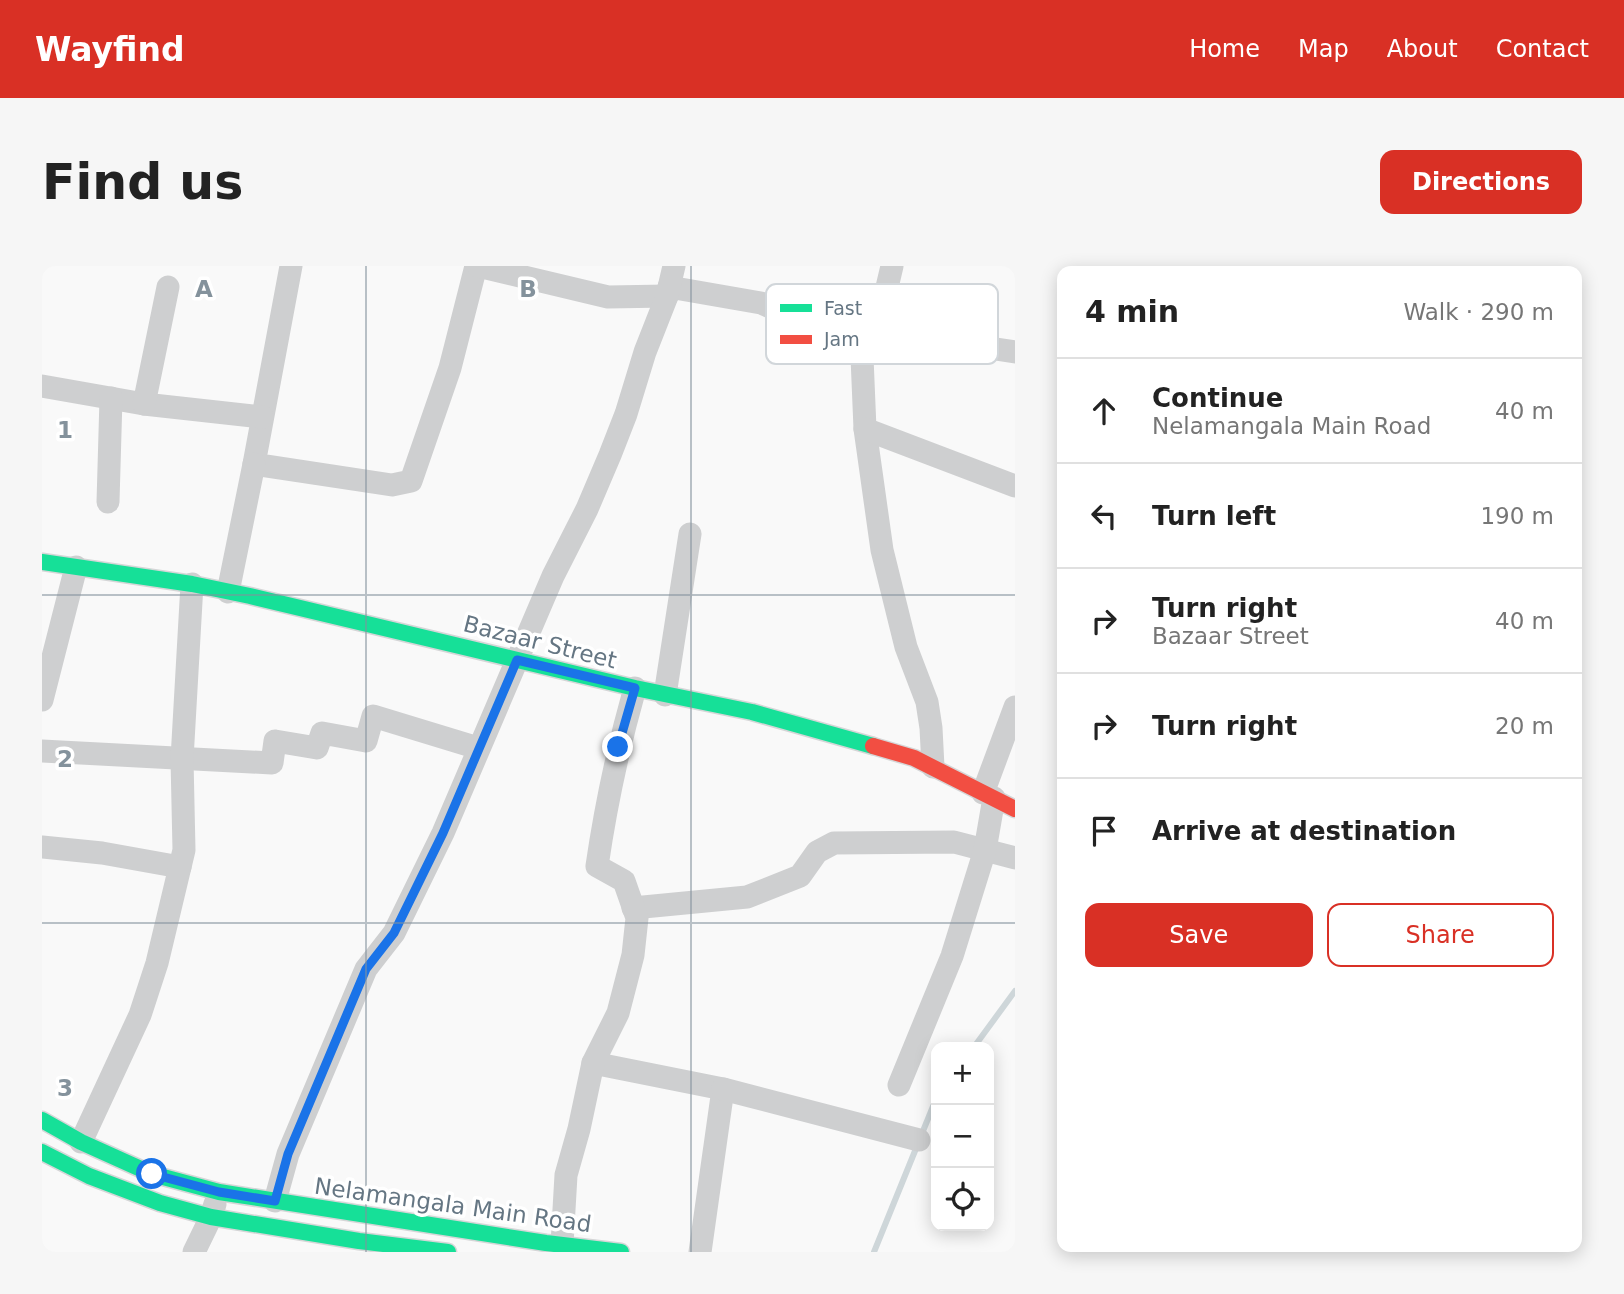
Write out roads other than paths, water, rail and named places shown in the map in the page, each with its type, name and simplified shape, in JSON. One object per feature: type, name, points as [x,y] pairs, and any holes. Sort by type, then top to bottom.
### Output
[{"type":"main road","name":"Bazaar Street","points":[[42,562],[192,584],[250,596],[665,695],[752,712],[914,758],[1015,809]]},
{"type":"main road","name":"Nelamangala Main Road","points":[[42,1120],[81,1142],[152,1174],[219,1192],[546,1244],[621,1252]]},
{"type":"main road","points":[[42,1152],[89,1176],[160,1203],[211,1217],[440,1251]]},
{"type":"street","points":[[228,592],[291,266]]},
{"type":"street","points":[[254,464],[392,485],[411,481],[450,368],[477,266],[608,297],[670,283],[766,305]]},
{"type":"street","points":[[886,284],[892,266]]},
{"type":"street","points":[[275,1201],[288,1154],[366,969],[394,933],[443,833],[553,576],[587,509],[626,414],[670,283]]},
{"type":"street","points":[[144,404],[167,288]]},
{"type":"street","points":[[867,364],[864,429],[883,550],[906,648],[927,702],[933,767]]},
{"type":"street","points":[[42,386],[144,404],[262,417]]},
{"type":"street","points":[[108,502],[111,398]]},
{"type":"street","points":[[864,429],[1015,486]]},
{"type":"street","points":[[665,695],[690,534]]},
{"type":"street","points":[[42,701],[76,567]]},
{"type":"street","points":[[81,1142],[140,1014],[157,963],[184,850],[183,759],[192,584]]},
{"type":"street","points":[[562,1244],[566,1175],[593,1063],[618,1013],[633,955],[637,918],[624,881],[597,866],[618,747],[635,688]]},
{"type":"street","points":[[899,1085],[952,956],[985,850],[988,795],[1015,707]]},
{"type":"street","points":[[42,751],[272,763],[275,741],[317,748],[321,733],[366,741],[373,716],[478,748]]},
{"type":"street","points":[[633,908],[747,897],[800,876],[817,852],[834,843],[954,842],[1015,858]]},
{"type":"street","points":[[42,847],[102,853],[180,867]]},
{"type":"street","points":[[593,1063],[723,1089],[919,1140]]},
{"type":"street","points":[[700,1252],[723,1089]]},
{"type":"street","points":[[194,1252],[211,1217],[219,1192]]},
{"type":"waterway","points":[[978,1042],[1015,991]]},
{"type":"waterway","points":[[921,1136],[934,1105]]},
{"type":"waterway","points":[[874,1252],[917,1146]]}]
